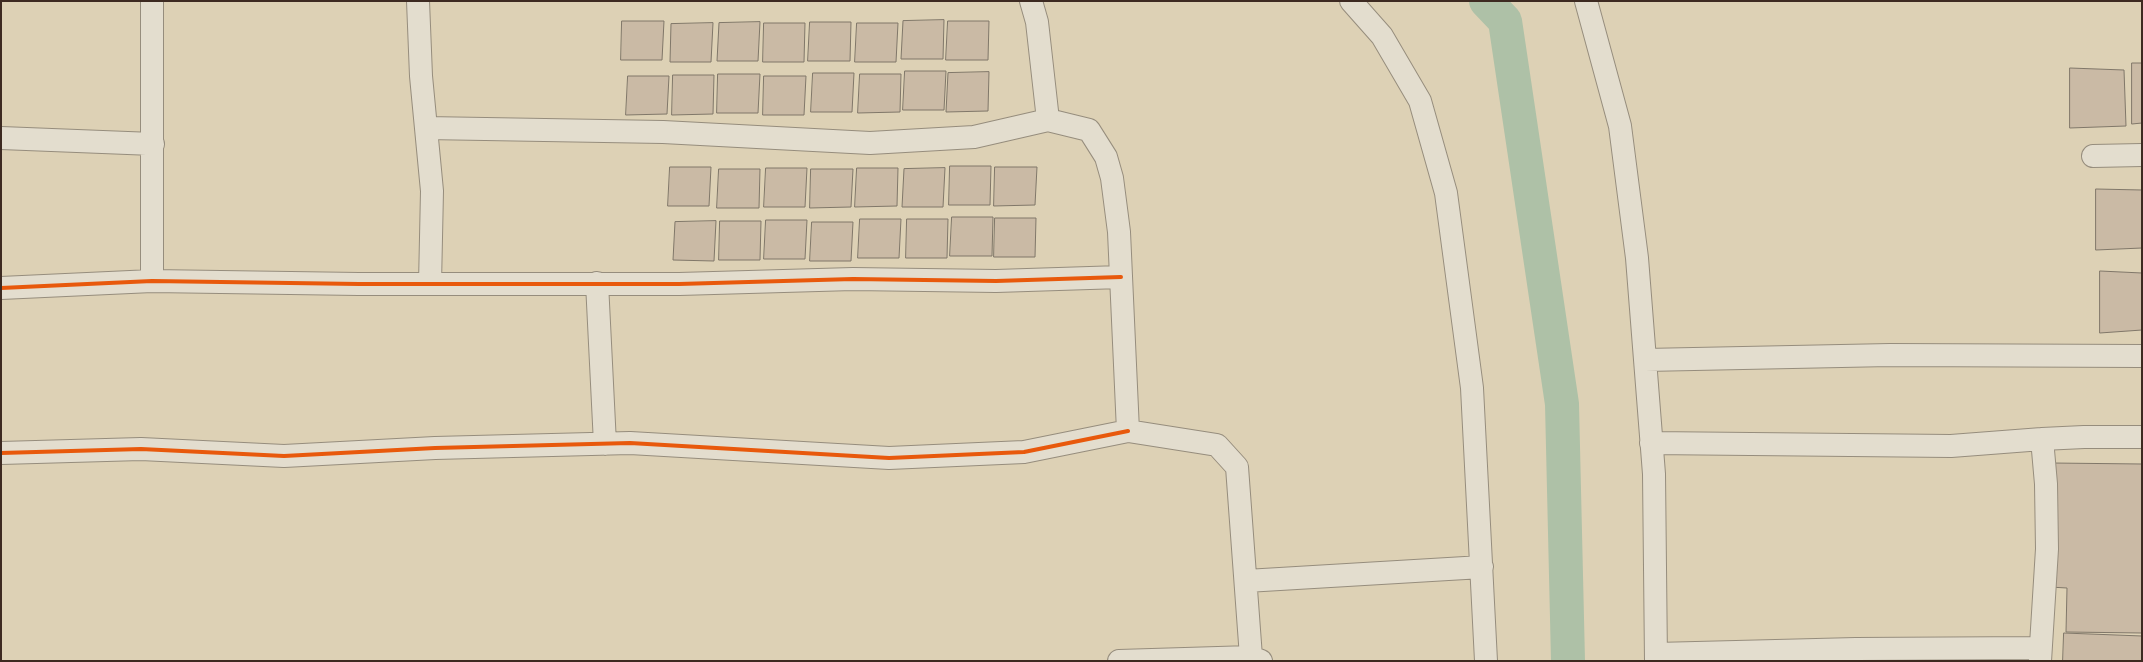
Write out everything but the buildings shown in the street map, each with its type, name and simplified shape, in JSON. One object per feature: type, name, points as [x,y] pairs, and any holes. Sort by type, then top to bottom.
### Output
[{"type":"street","points":[[152,1],[152,281]]},
{"type":"street","points":[[418,1],[426,128],[432,191],[430,284]]},
{"type":"street","points":[[1030,1],[1037,22],[1048,120]]},
{"type":"street","points":[[1351,1],[1382,36],[1420,101],[1446,192],[1472,388],[1486,661]]},
{"type":"street","points":[[1586,1],[1620,126],[1637,258],[1652,443],[1656,658],[1848,650],[2040,655],[2047,550],[2046,484],[2042,440]]},
{"type":"street","points":[[426,128],[663,132],[870,143],[974,137],[1048,120],[1088,130],[1106,157],[1112,178],[1119,232],[1128,431]]},
{"type":"street","points":[[1,138],[153,144]]},
{"type":"street","points":[[2093,156],[2142,155]]},
{"type":"street","points":[[1,288],[152,281],[430,284],[679,284],[853,279],[996,281],[1121,277]]},
{"type":"street","points":[[597,283],[605,444]]},
{"type":"street","points":[[1645,360],[1890,355],[2142,356]]},
{"type":"street","points":[[1,448],[141,449],[284,456],[435,448],[630,443],[889,458],[1024,452],[1128,431],[1217,445],[1237,467],[1246,581],[1256,659],[1119,661]]},
{"type":"street","points":[[1652,443],[1951,446],[2084,437],[2142,437]]},
{"type":"street","points":[[1246,581],[1482,567]]},
{"type":"waterway","points":[[1486,1],[1505,21],[1562,404],[1568,661]]},
{"type":"cycle path","points":[[1,288],[152,281],[359,284],[679,284],[853,279],[996,281],[1121,277]]},
{"type":"cycle path","points":[[1,453],[141,449],[284,456],[435,448],[630,443],[889,458],[1024,452],[1128,431]]}]
